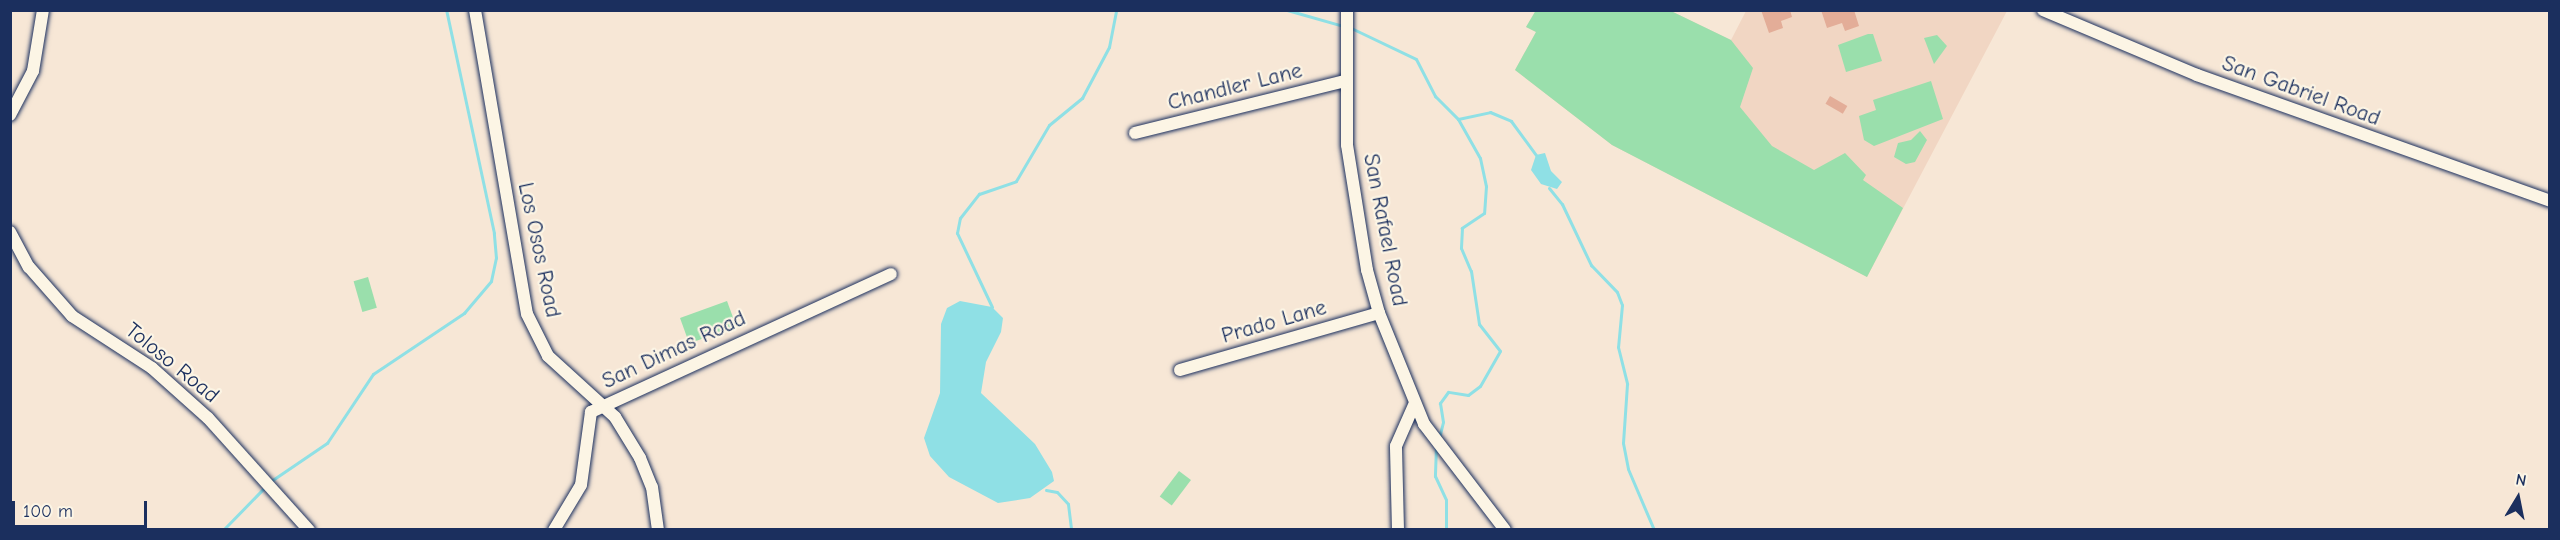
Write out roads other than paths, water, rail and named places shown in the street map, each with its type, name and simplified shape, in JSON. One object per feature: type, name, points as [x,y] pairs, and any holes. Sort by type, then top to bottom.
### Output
[{"type":"street","points":[[10,115],[33,71],[43,10]]},
{"type":"street","name":"Los Osos Road","points":[[475,10],[523,302],[548,356],[601,407],[615,417],[645,467],[658,530]]},
{"type":"street","name":"San Rafael Road","points":[[1347,10],[1345,81],[1348,155],[1379,314],[1414,405],[1451,463],[1505,530]]},
{"type":"street","name":"San Gabriel Road","points":[[2043,10],[2197,75],[2550,201]]},
{"type":"street","name":"Chandler Lane","points":[[1135,133],[1345,81]]},
{"type":"street","name":"Toloso Road","points":[[10,232],[29,267],[65,309],[152,368],[208,418],[309,530]]},
{"type":"street","name":"San Dimas Road","points":[[554,530],[581,485],[591,412],[891,274]]},
{"type":"street","name":"Prado Lane","points":[[1180,370],[1379,314]]},
{"type":"street","points":[[1398,530],[1396,446],[1414,405]]},
{"type":"water","points":[[1545,153],[1551,171],[1562,182],[1557,189],[1541,184],[1531,170],[1536,155]]},
{"type":"water","points":[[960,301],[992,307],[1003,318],[1001,332],[986,362],[981,393],[1035,444],[1052,472],[1054,481],[1030,498],[998,503],[949,477],[930,456],[924,438],[940,393],[941,324],[947,308]]},
{"type":"waterway","points":[[271,481],[327,443],[373,374],[464,313],[491,281],[496,258],[494,233],[446,10]]},
{"type":"waterway","points":[[992,307],[957,233],[960,218],[979,194],[1016,181],[1049,125],[1082,98],[1109,47],[1116,10]]},
{"type":"waterway","points":[[1287,10],[1343,26]]},
{"type":"waterway","points":[[1349,27],[1416,59],[1435,96],[1458,119],[1480,158],[1486,186],[1484,213],[1462,228],[1461,248],[1471,271],[1479,324],[1500,351],[1480,386],[1468,395],[1448,392],[1440,403],[1443,422],[1439,438]]},
{"type":"waterway","points":[[1458,119],[1490,112],[1511,121],[1536,155]]},
{"type":"waterway","points":[[1549,188],[1562,204],[1591,265],[1617,292],[1622,305],[1618,347],[1627,384],[1623,443],[1628,469],[1654,530]]},
{"type":"waterway","points":[[1436,445],[1435,476],[1446,500],[1446,530]]},
{"type":"waterway","points":[[223,530],[266,486]]},
{"type":"waterway","points":[[1046,490],[1057,492],[1068,504],[1071,530]]}]
